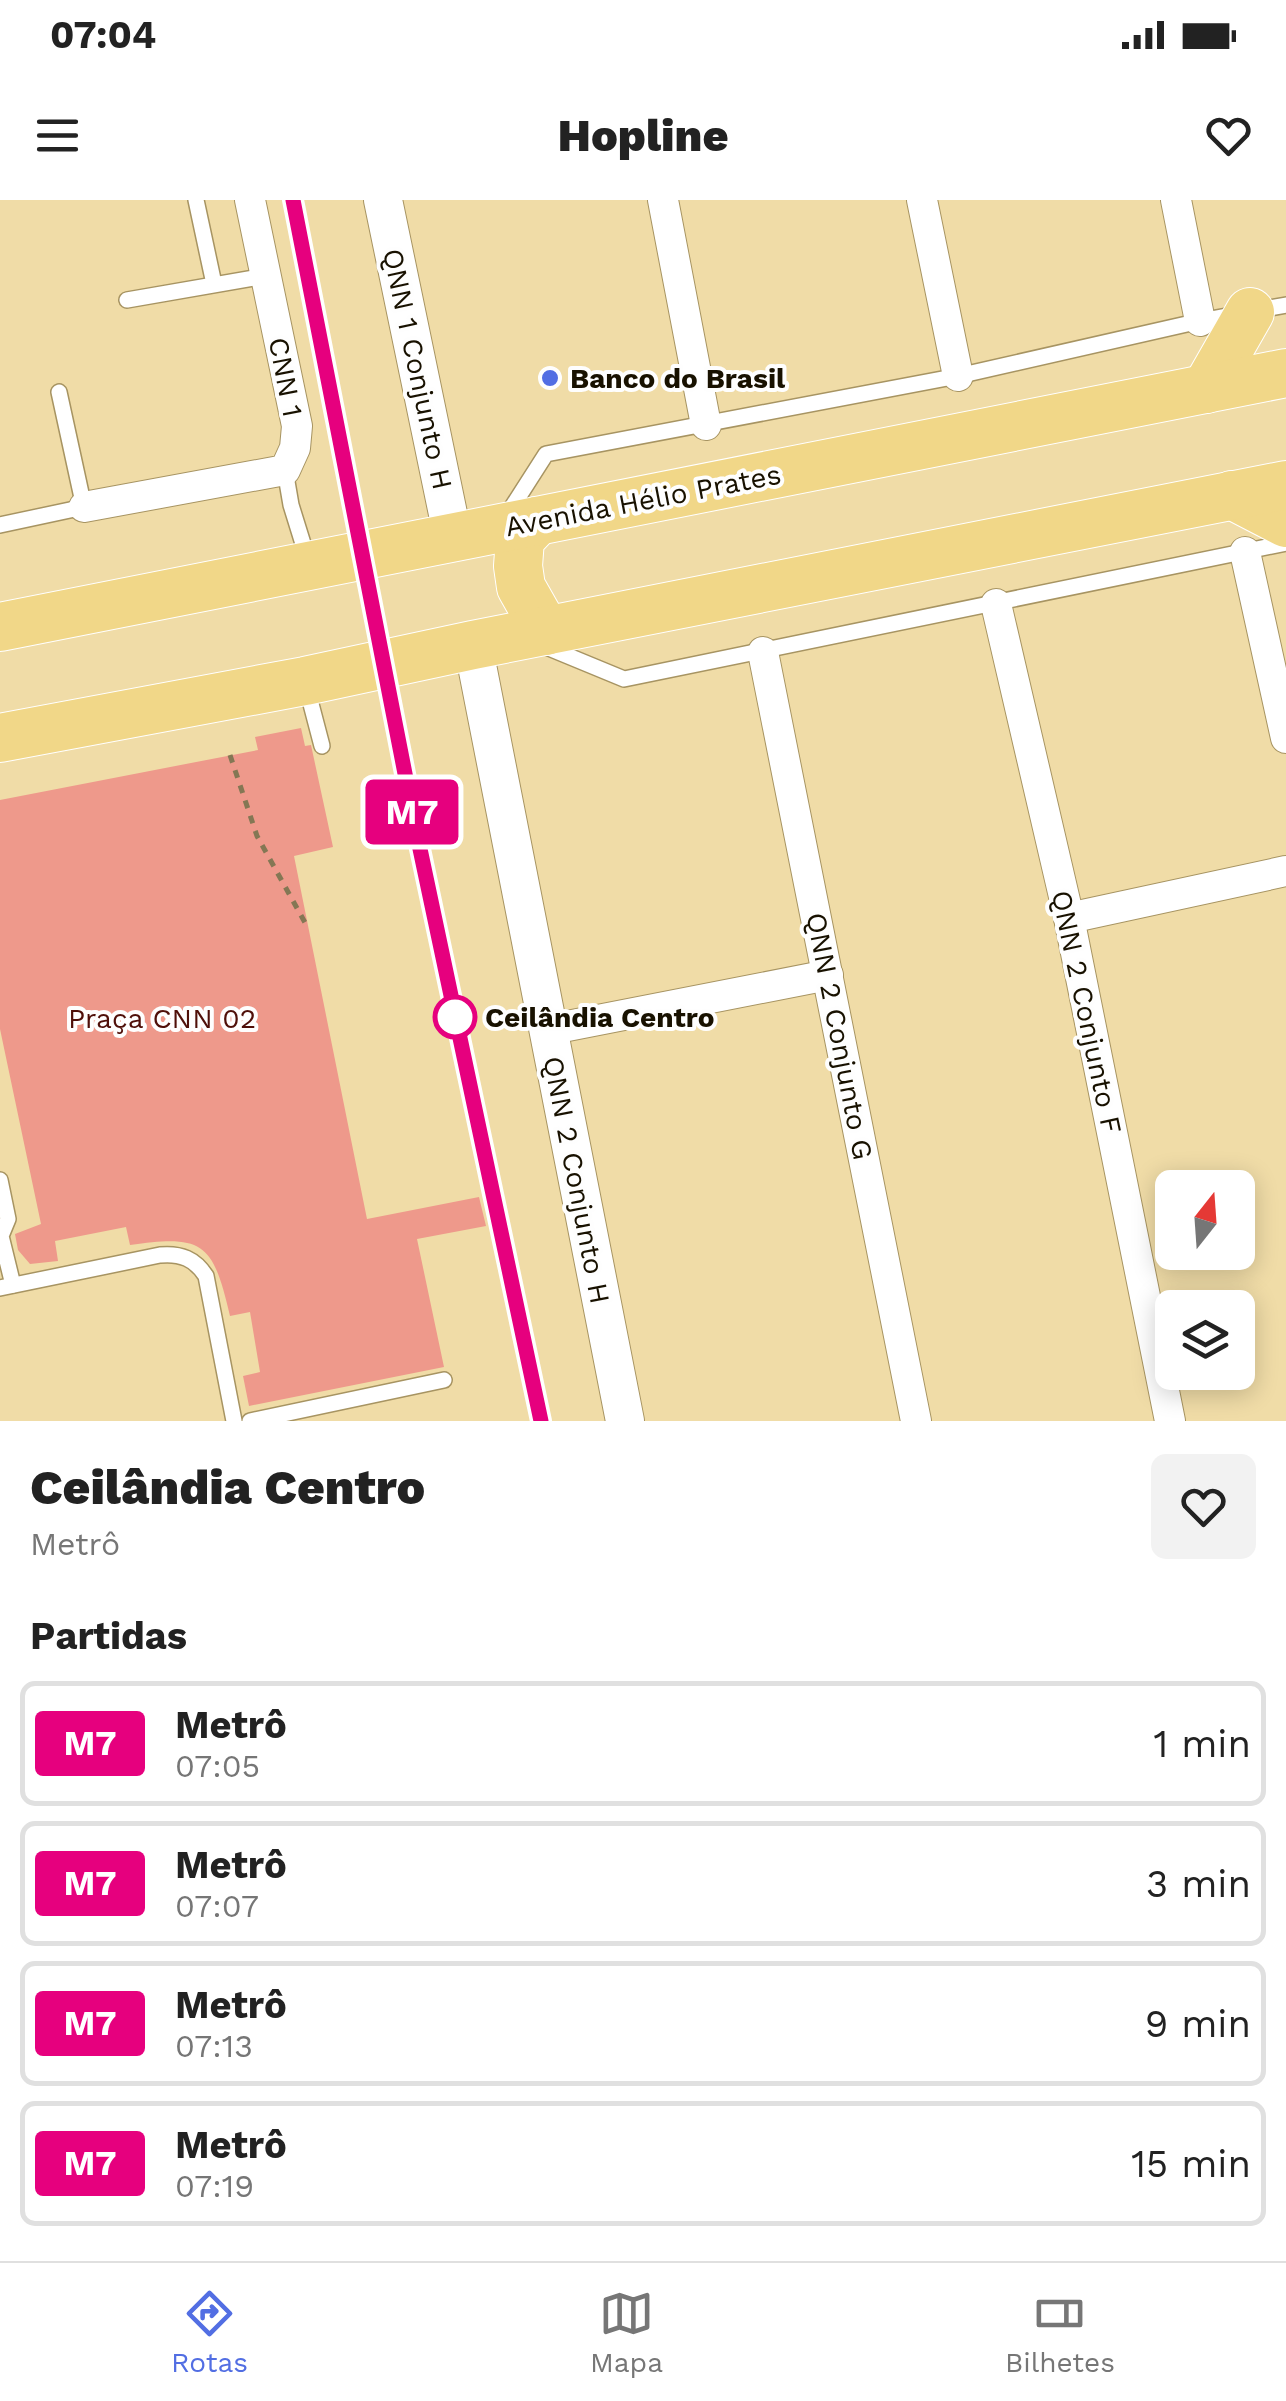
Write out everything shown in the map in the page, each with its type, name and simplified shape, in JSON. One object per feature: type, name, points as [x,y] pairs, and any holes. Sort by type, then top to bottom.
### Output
[{"type":"main road","points":[[1206,389],[1268,308]]},
{"type":"main road","name":"Avenida Hélio Prates","points":[[0,628],[1286,374]]},
{"type":"main road","points":[[0,738],[1286,485]]},
{"type":"main road","points":[[1232,496],[1286,523]]},
{"type":"main road","points":[[496,529],[520,539],[520,587],[534,634]]},
{"type":"street","name":"CNN 1","points":[[250,200],[298,426],[286,470]]},
{"type":"street","name":"QNN 1 Conjunto H","points":[[383,200],[496,529]]},
{"type":"street","points":[[662,200],[706,425]]},
{"type":"street","points":[[922,200],[958,376]]},
{"type":"street","points":[[1176,200],[1200,321]]},
{"type":"street","points":[[84,508],[286,470]]},
{"type":"street","points":[[1245,552],[1286,738]]},
{"type":"street","name":"QNN 2 Conjunto F","points":[[996,604],[1068,918],[1170,1421]]},
{"type":"street","name":"QNN 2 Conjunto H","points":[[472,645],[625,1421]]},
{"type":"street","name":"QNN 2 Conjunto G","points":[[763,652],[916,1421]]},
{"type":"street","points":[[1068,918],[1286,872]]},
{"type":"street","points":[[547,1030],[828,975]]},
{"type":"lane","points":[[196,200],[214,284]]},
{"type":"lane","points":[[127,300],[265,276]]},
{"type":"lane","points":[[496,529],[546,454],[958,376],[1268,308]]},
{"type":"lane","points":[[0,525],[84,508],[59,392]]},
{"type":"lane","points":[[286,470],[291,505],[310,567]]},
{"type":"lane","points":[[534,634],[624,679],[1286,543]]},
{"type":"lane","points":[[305,681],[322,746]]},
{"type":"lane","points":[[0,1180],[6,1286],[160,1255],[183,1256],[193,1261],[206,1276],[234,1421]]},
{"type":"lane","points":[[250,1421],[444,1380]]},
{"type":"path","points":[[230,756],[256,836],[308,928]]},
{"type":"green space","name":"Praça CNN 02","points":[[301,728],[305,746],[311,745],[333,847],[294,856],[367,1219],[479,1197],[486,1226],[417,1239],[444,1367],[249,1406],[243,1376],[260,1372],[250,1312],[230,1316],[218,1273],[202,1249],[175,1241],[130,1245],[126,1227],[55,1241],[58,1261],[30,1264],[18,1250],[15,1234],[41,1224],[0,1029],[0,800],[258,750],[255,737]]},
{"type":"metro line","name":"M7","points":[[293,200],[416,830],[541,1421]]},
{"type":"place","name":"Banco do Brasil","points":[[550,378]]},
{"type":"place","name":"Ceilândia Centro","points":[[455,1017]]}]
